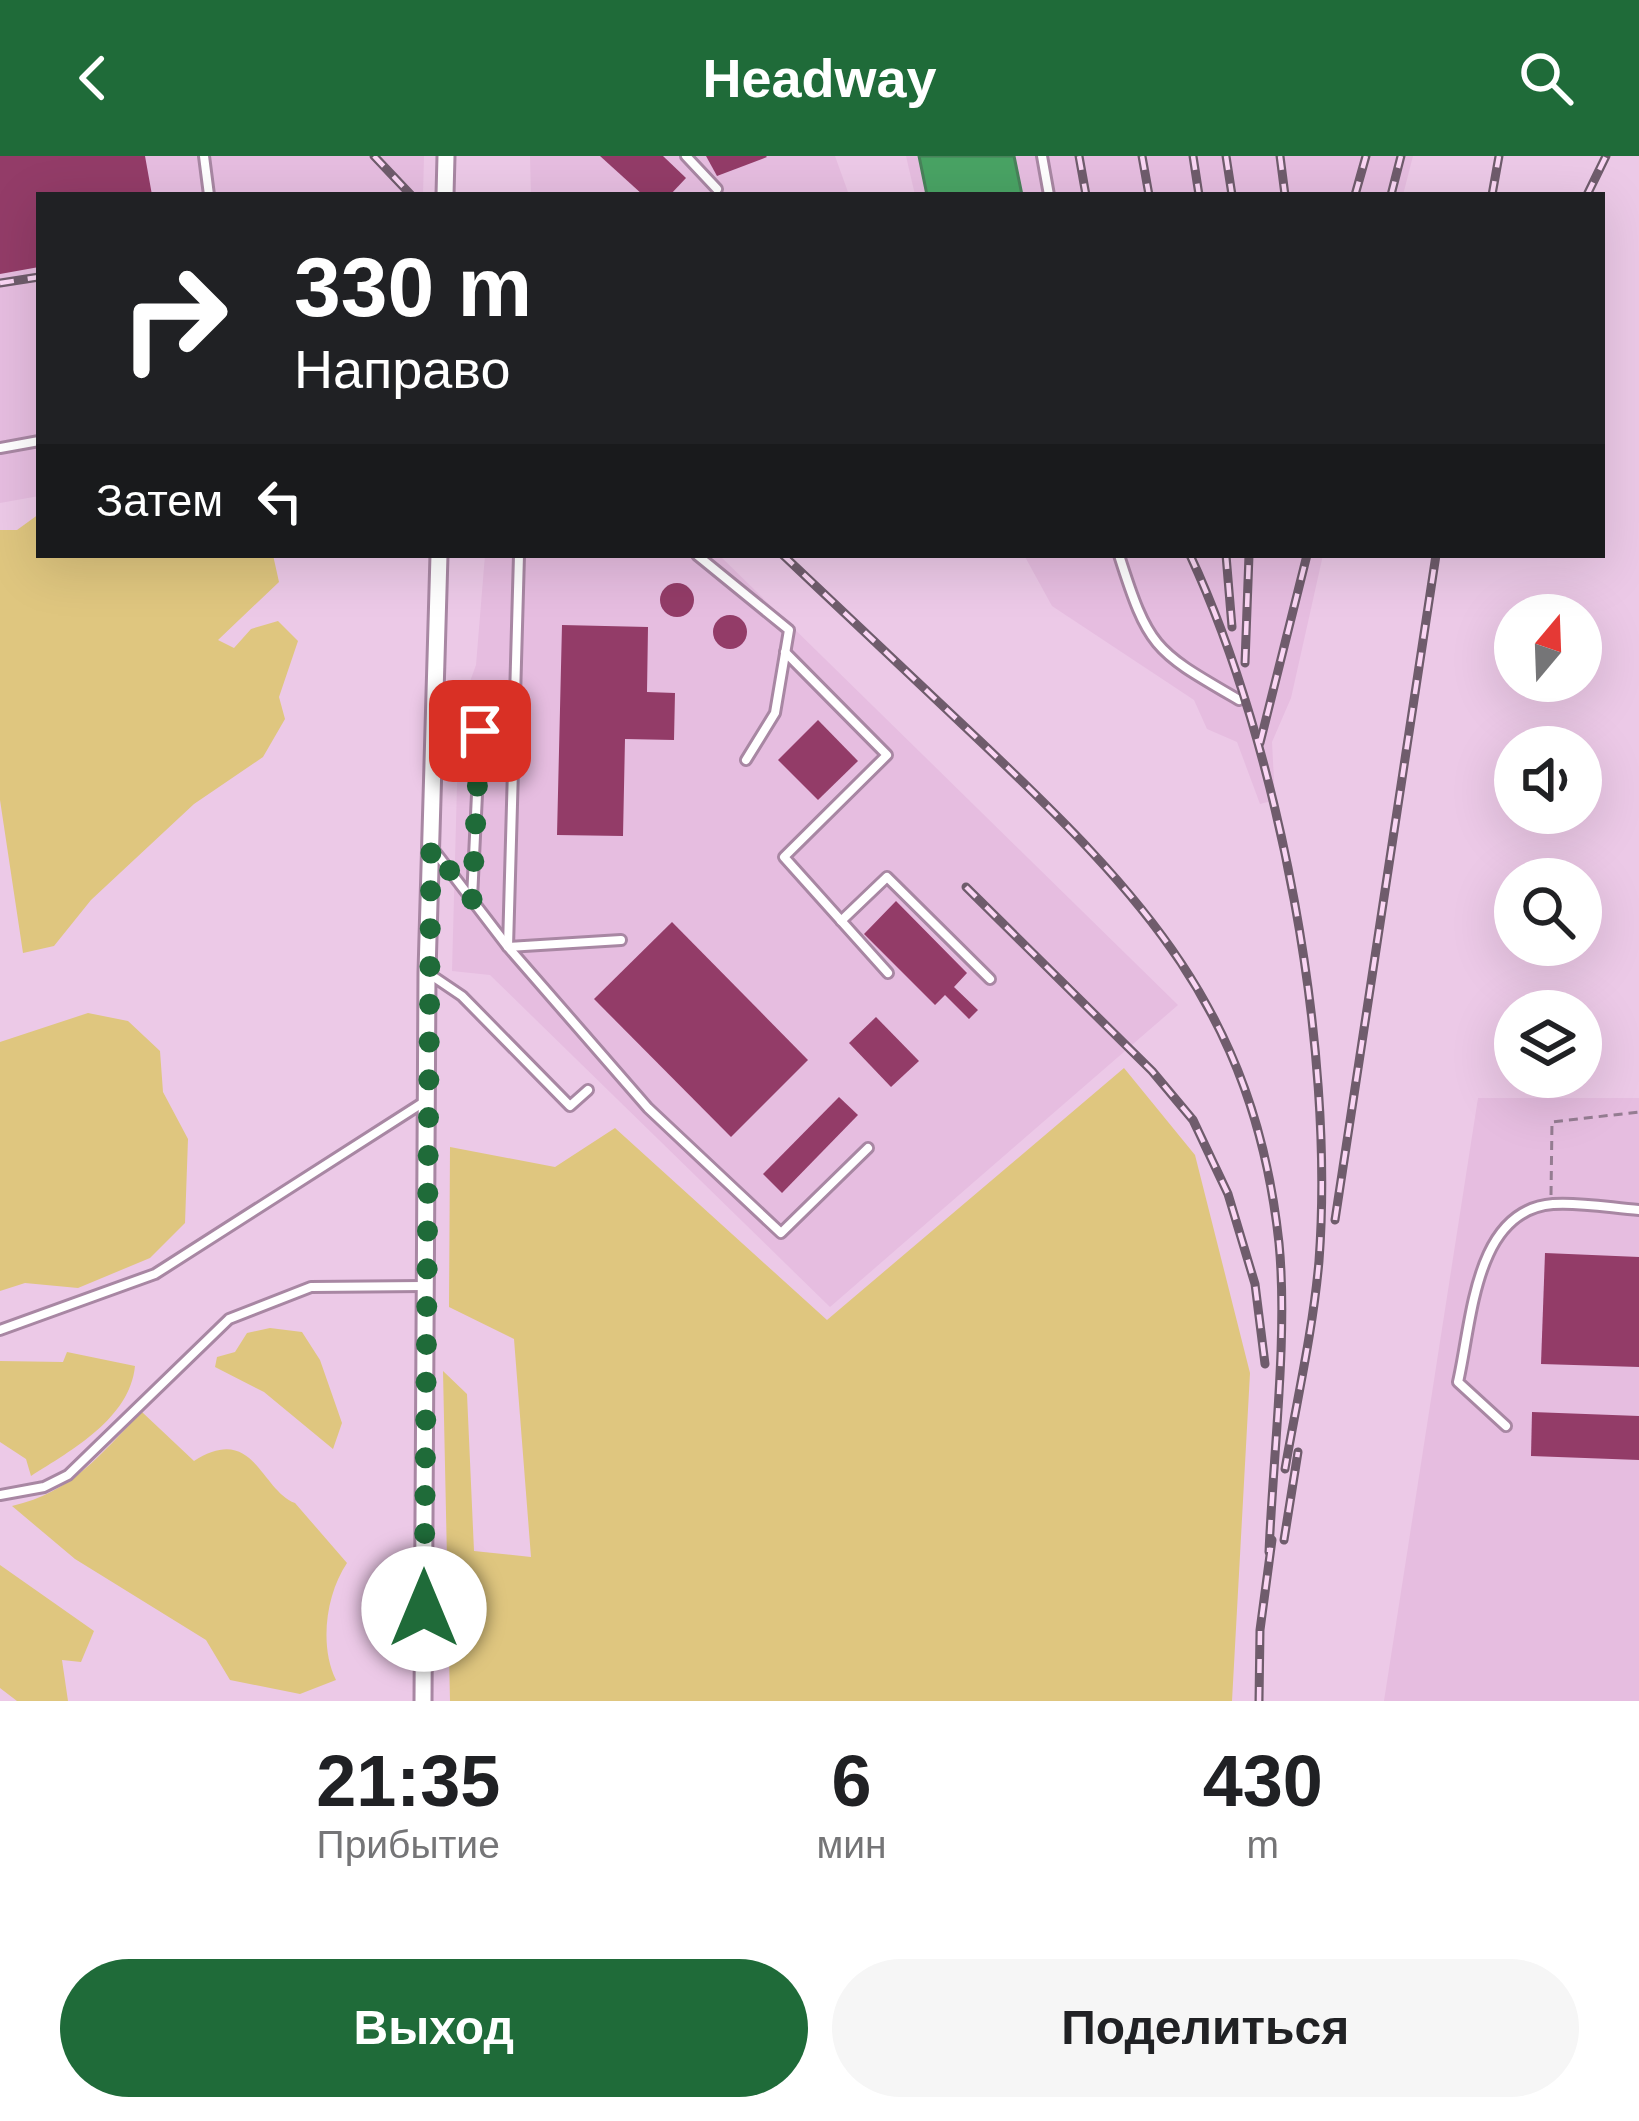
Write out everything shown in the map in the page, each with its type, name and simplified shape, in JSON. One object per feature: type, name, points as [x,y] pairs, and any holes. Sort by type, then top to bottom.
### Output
[{"type":"street","points":[[445,192],[446,156]]},
{"type":"street","points":[[423,1701],[427,972],[440,558]]},
{"type":"lane","points":[[204,156],[208,192]]},
{"type":"lane","points":[[686,156],[717,189]]},
{"type":"lane","points":[[1042,156],[1048,192]]},
{"type":"lane","points":[[0,448],[36,442]]},
{"type":"lane","points":[[508,947],[519,558]]},
{"type":"lane","points":[[701,558],[789,630],[775,713],[746,760]]},
{"type":"lane","points":[[1120,558],[1135,604],[1161,655],[1240,700]]},
{"type":"lane","points":[[785,652],[887,755],[784,857],[888,973]]},
{"type":"lane","points":[[472,900],[480,731]]},
{"type":"lane","points":[[431,846],[508,947],[648,1108],[781,1233],[868,1148]]},
{"type":"lane","points":[[841,921],[887,877],[990,979]]},
{"type":"lane","points":[[508,947],[621,940]]},
{"type":"lane","points":[[427,972],[462,996],[571,1106],[588,1090]]},
{"type":"lane","points":[[0,1330],[155,1274],[426,1100]]},
{"type":"lane","points":[[1506,1426],[1458,1382],[1487,1254],[1510,1219],[1551,1204],[1639,1210]]},
{"type":"lane","points":[[0,1495],[44,1487],[68,1475],[229,1319],[311,1287],[425,1286]]},
{"type":"path","points":[[1551,1204],[1552,1122],[1639,1112]]},
{"type":"shaded area","points":[[0,156],[424,156],[423,192],[36,192],[36,497],[0,503]]},
{"type":"shaded area","points":[[530,156],[835,156],[848,192],[531,192]]},
{"type":"shaded area","points":[[906,156],[1413,156],[1404,192],[914,192]]},
{"type":"shaded area","points":[[919,156],[1014,156],[1021,192],[926,192]]},
{"type":"shaded area","points":[[36,516],[36,558],[274,558],[279,582],[218,640],[234,648],[251,629],[278,621],[298,641],[279,697],[285,719],[263,757],[194,804],[91,900],[54,946],[23,953],[0,800],[0,530],[17,530]]},
{"type":"shaded area","points":[[485,558],[722,558],[1178,1005],[830,1307],[490,975],[452,971],[459,712],[476,665]]},
{"type":"shaded area","points":[[1026,558],[1322,558],[1291,698],[1272,742],[1275,800],[1260,804],[1237,742],[1207,729],[1194,700],[1052,606]]},
{"type":"shaded area","points":[[88,1013],[128,1021],[160,1051],[163,1092],[188,1139],[185,1223],[150,1258],[78,1288],[25,1283],[0,1291],[0,1042]]},
{"type":"shaded area","points":[[1124,1068],[1195,1155],[1250,1373],[1232,1701],[450,1701],[443,1371],[467,1394],[474,1551],[531,1557],[514,1339],[449,1307],[450,1147],[555,1167],[615,1128],[827,1320]]},
{"type":"shaded area","points":[[1478,1098],[1639,1098],[1639,1701],[1384,1701]]},
{"type":"shaded area","points":[[270,1328],[302,1332],[320,1360],[342,1423],[333,1449],[264,1392],[215,1367],[217,1357],[235,1352],[247,1333]]},
{"type":"shaded area","points":[[67,1352],[135,1366],[131,1385],[96,1431],[31,1476],[26,1459],[0,1442],[0,1361],[63,1362]]},
{"type":"shaded area","points":[[142,1412],[194,1461],[214,1451],[230,1450],[254,1462],[347,1563],[327,1620],[328,1652],[336,1680],[300,1694],[230,1680],[206,1640],[75,1559],[12,1506],[69,1481]]},
{"type":"shaded area","points":[[0,1565],[94,1631],[81,1662],[62,1660],[68,1701],[17,1701],[0,1688]]},
{"type":"building","points":[[0,156],[145,156],[151,192],[36,192],[36,268],[0,274]]},
{"type":"building","points":[[600,156],[663,156],[686,178],[673,192],[640,192]]},
{"type":"building","points":[[706,156],[766,156],[767,157],[717,176]]},
{"type":"building","points":[[677,583],[689,588],[694,600],[689,612],[677,617],[665,612],[660,600],[665,588]]},
{"type":"building","points":[[730,615],[742,620],[747,632],[742,644],[730,649],[718,644],[713,632],[718,620]]},
{"type":"building","points":[[562,625],[648,627],[647,692],[675,693],[674,740],[625,739],[623,836],[557,835]]},
{"type":"building","points":[[818,720],[858,761],[818,800],[778,760]]},
{"type":"building","points":[[896,901],[967,973],[954,987],[978,1010],[969,1019],[945,995],[935,1005],[864,934]]},
{"type":"building","points":[[672,922],[808,1060],[731,1137],[594,999]]},
{"type":"building","points":[[876,1017],[919,1061],[891,1087],[849,1043]]},
{"type":"building","points":[[839,1097],[858,1115],[782,1193],[763,1174]]},
{"type":"building","points":[[1545,1253],[1639,1257],[1639,1367],[1541,1364]]},
{"type":"building","points":[[1532,1412],[1639,1416],[1639,1460],[1531,1456]]},
{"type":"railway","points":[[374,156],[408,192]]},
{"type":"railway","points":[[1079,156],[1085,192]]},
{"type":"railway","points":[[1142,156],[1148,192]]},
{"type":"railway","points":[[1193,156],[1199,192]]},
{"type":"railway","points":[[1226,156],[1232,192]]},
{"type":"railway","points":[[1280,156],[1285,192]]},
{"type":"railway","points":[[1356,192],[1366,156]]},
{"type":"railway","points":[[1392,192],[1401,156]]},
{"type":"railway","points":[[1493,192],[1499,156]]},
{"type":"railway","points":[[1588,192],[1606,156]]},
{"type":"railway","points":[[0,283],[36,277]]},
{"type":"railway","points":[[786,558],[1092,852],[1181,963],[1216,1023],[1245,1088],[1266,1161],[1279,1243],[1281,1356],[1269,1552]]},
{"type":"railway","points":[[1191,558],[1222,632],[1275,807],[1309,995],[1322,1177],[1319,1261],[1285,1469]]},
{"type":"railway","points":[[1226,558],[1232,627]]},
{"type":"railway","points":[[1245,663],[1249,558]]},
{"type":"railway","points":[[1260,743],[1306,558]]},
{"type":"railway","points":[[1335,1220],[1436,558]]},
{"type":"railway","points":[[966,887],[1152,1071],[1193,1120],[1228,1194],[1255,1284],[1265,1364]]},
{"type":"railway","points":[[1284,1540],[1298,1452]]},
{"type":"railway","points":[[1259,1701],[1260,1630],[1272,1540]]},
{"type":"route","points":[[424,1609],[431,846],[472,900],[480,731]]}]
